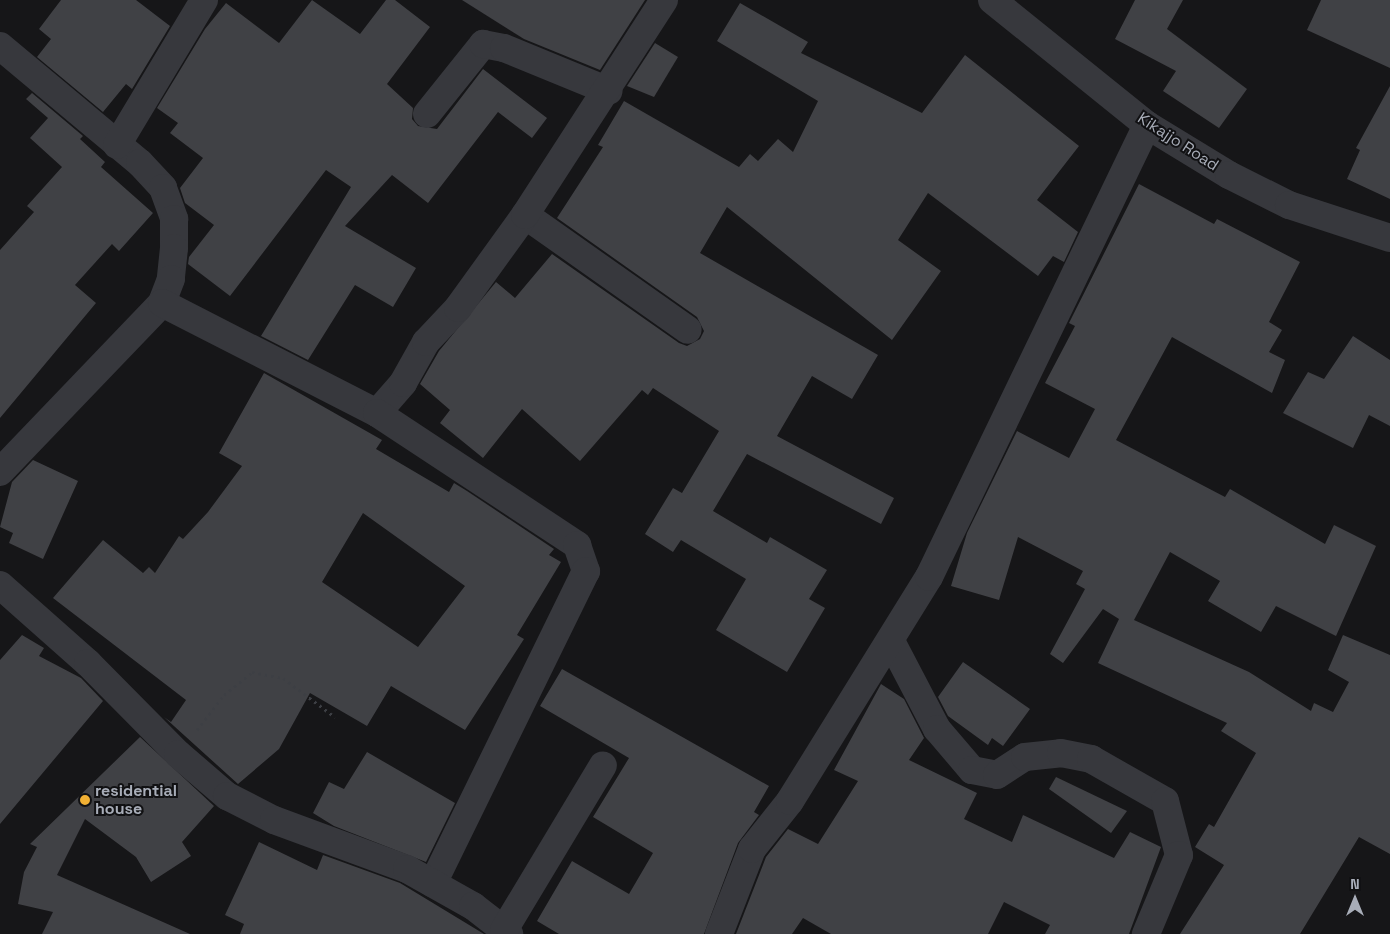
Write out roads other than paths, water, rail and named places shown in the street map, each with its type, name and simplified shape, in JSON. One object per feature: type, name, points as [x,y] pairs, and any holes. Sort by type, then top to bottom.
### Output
[{"type":"street","points":[[117,144],[204,0]]},
{"type":"street","points":[[377,413],[403,383],[426,342],[458,308],[525,215],[608,91],[664,0]]},
{"type":"street","name":"Kikajjo Road","points":[[992,0],[1147,125],[1229,175],[1289,205],[1390,238]]},
{"type":"street","points":[[427,114],[483,44],[504,48],[608,91]]},
{"type":"street","points":[[0,46],[117,144],[163,188],[174,219],[171,279],[162,303],[0,472]]},
{"type":"street","points":[[719,934],[752,849],[790,801],[892,643],[930,577],[1147,125]]},
{"type":"street","points":[[525,215],[688,330]]},
{"type":"street","points":[[162,303],[377,413],[577,545],[586,571],[433,884]]},
{"type":"street","points":[[0,585],[88,663],[178,754],[227,796],[274,820],[407,870],[433,884],[506,932],[603,765]]},
{"type":"street","points":[[892,643],[938,729],[972,770],[996,775],[1025,757],[1061,753],[1091,760],[1165,801],[1179,855],[1146,934]]},
{"type":"place","name":"residential house","points":[[85,800]]}]
